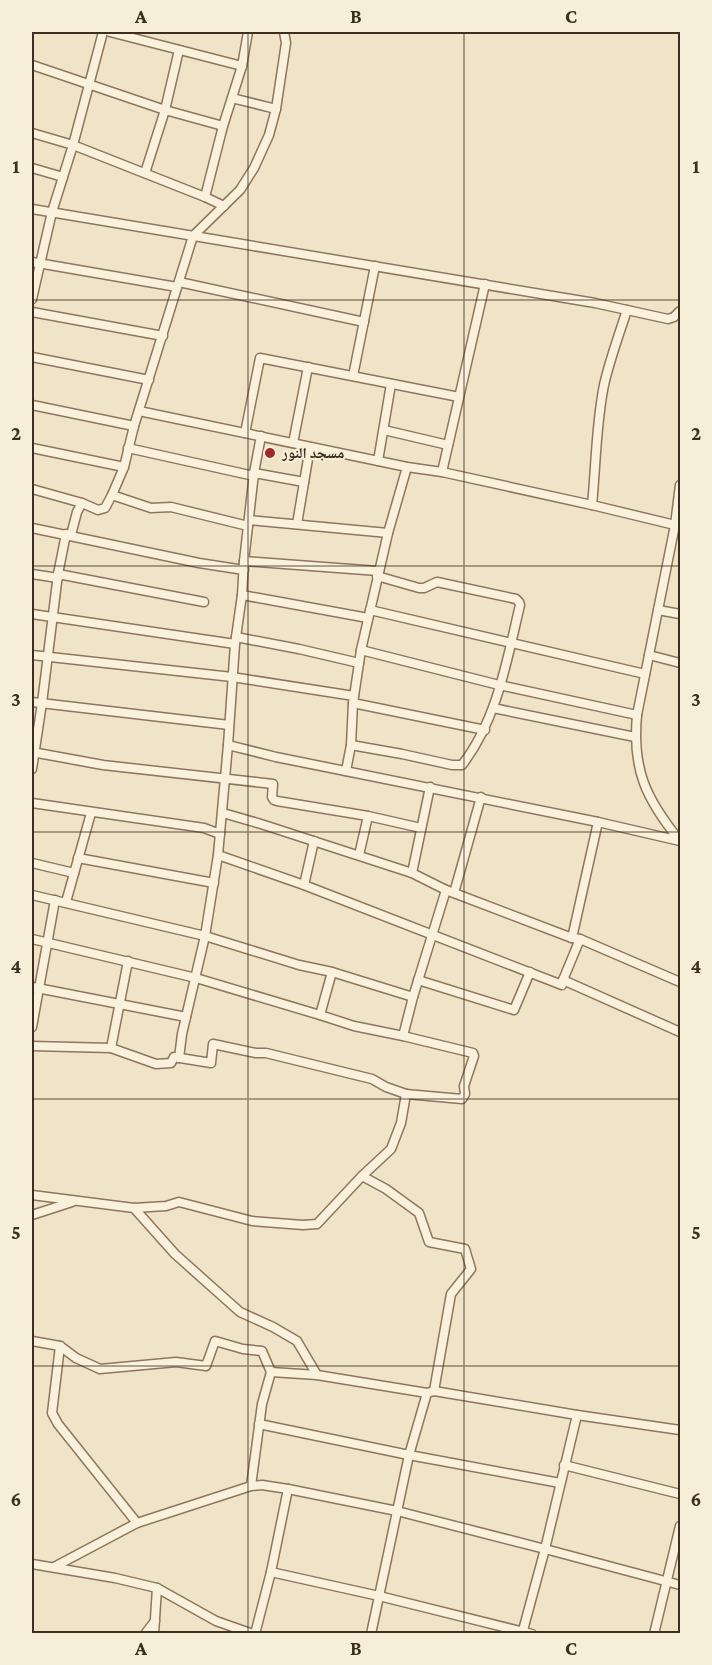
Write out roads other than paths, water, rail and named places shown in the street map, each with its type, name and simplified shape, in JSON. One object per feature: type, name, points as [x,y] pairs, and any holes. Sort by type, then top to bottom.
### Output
[{"type":"street","points":[[32,299],[35,262],[73,145],[103,32]]},
{"type":"street","points":[[110,32],[242,66]]},
{"type":"street","points":[[205,196],[223,126],[242,66],[248,32]]},
{"type":"street","points":[[32,489],[82,503],[98,510],[105,508],[124,467],[134,426],[192,236],[240,190],[254,168],[269,135],[276,109],[286,43],[284,32]]},
{"type":"street","points":[[145,173],[165,110],[179,50]]},
{"type":"street","points":[[32,65],[165,110],[223,126]]},
{"type":"street","points":[[232,98],[276,109]]},
{"type":"street","points":[[32,133],[73,145],[205,196],[224,206]]},
{"type":"street","points":[[32,168],[63,177]]},
{"type":"street","points":[[32,209],[595,303],[668,319],[680,315]]},
{"type":"street","points":[[35,262],[178,284],[364,322]]},
{"type":"street","points":[[353,376],[375,266]]},
{"type":"street","points":[[442,472],[485,284]]},
{"type":"street","points":[[592,505],[604,387],[627,310]]},
{"type":"street","points":[[32,312],[163,336]]},
{"type":"street","points":[[32,357],[149,380]]},
{"type":"street","points":[[245,433],[260,358],[459,397]]},
{"type":"street","points":[[293,443],[308,368]]},
{"type":"street","points":[[378,461],[391,384]]},
{"type":"street","points":[[32,405],[134,426]]},
{"type":"street","points":[[139,411],[407,467],[442,472],[675,525]]},
{"type":"street","points":[[384,430],[448,445]]},
{"type":"street","points":[[179,1058],[186,1017],[206,936],[218,855],[226,778],[235,640],[242,595],[254,475],[261,436]]},
{"type":"street","points":[[297,524],[310,447]]},
{"type":"street","points":[[32,448],[124,467]]},
{"type":"street","points":[[128,448],[254,475],[304,482]]},
{"type":"street","points":[[346,771],[361,650],[388,533],[407,467]]},
{"type":"street","points":[[681,485],[637,715],[635,736],[638,762],[650,798],[664,821],[681,841]]},
{"type":"street","points":[[112,495],[151,508],[171,507],[248,523],[297,524],[388,533]]},
{"type":"street","points":[[32,769],[58,576],[68,535],[82,503]]},
{"type":"street","points":[[32,528],[199,563],[378,574],[419,588],[437,582],[516,599],[519,602],[511,643],[493,708],[484,730],[462,765],[351,745]]},
{"type":"street","points":[[32,574],[58,576],[204,602]]},
{"type":"street","points":[[242,595],[369,614],[511,643],[645,674]]},
{"type":"street","points":[[658,610],[681,614]]},
{"type":"street","points":[[32,614],[298,649],[359,663]]},
{"type":"street","points":[[361,650],[499,685],[637,715]]},
{"type":"street","points":[[32,655],[232,677],[353,700],[484,730]]},
{"type":"street","points":[[649,655],[681,663]]},
{"type":"street","points":[[32,702],[229,725]]},
{"type":"street","points":[[493,708],[635,736]]},
{"type":"street","points":[[228,745],[681,841]]},
{"type":"street","points":[[33,752],[103,765],[273,784],[272,797],[277,801],[368,816],[421,828]]},
{"type":"street","points":[[411,873],[430,787]]},
{"type":"street","points":[[403,1036],[412,997],[432,935],[450,892],[481,797]]},
{"type":"street","points":[[32,803],[204,828],[220,834]]},
{"type":"street","points":[[66,902],[91,813]]},
{"type":"street","points":[[222,813],[411,873],[450,892],[576,938],[681,982]]},
{"type":"street","points":[[359,855],[368,816]]},
{"type":"street","points":[[218,855],[304,885],[562,985],[576,938],[598,822]]},
{"type":"street","points":[[304,885],[314,842]]},
{"type":"street","points":[[78,858],[214,883]]},
{"type":"street","points":[[32,863],[74,873]]},
{"type":"street","points":[[32,895],[206,936],[412,997]]},
{"type":"street","points":[[32,1027],[35,988],[55,900]]},
{"type":"street","points":[[32,939],[196,978],[354,1026],[473,1053],[474,1056],[462,1099],[406,1094],[372,1079],[266,1053],[213,1044],[211,1063],[174,1057],[171,1063],[156,1064],[111,1048],[32,1046]]},
{"type":"street","points":[[111,1048],[128,961]]},
{"type":"street","points":[[320,1015],[332,972]]},
{"type":"street","points":[[418,980],[514,1010],[530,972]]},
{"type":"street","points":[[563,980],[681,1032]]},
{"type":"street","points":[[35,988],[186,1017]]},
{"type":"street","points":[[32,1195],[135,1208],[166,1206],[179,1202],[252,1221],[317,1224],[391,1149],[401,1123],[406,1094]]},
{"type":"street","points":[[362,1176],[386,1189],[418,1213],[429,1242],[465,1249],[471,1269],[451,1294],[431,1392],[409,1455],[371,1634]]},
{"type":"street","points":[[32,1215],[75,1201]]},
{"type":"street","points":[[135,1208],[176,1254],[240,1312],[297,1341],[317,1374]]},
{"type":"street","points":[[32,1341],[60,1346],[76,1358],[100,1369],[176,1362],[206,1366],[215,1341],[262,1352],[271,1372],[262,1404],[251,1486]]},
{"type":"street","points":[[60,1346],[52,1413],[58,1424],[136,1523]]},
{"type":"street","points":[[271,1372],[317,1374],[681,1430]]},
{"type":"street","points":[[271,1572],[526,1633],[577,1415]]},
{"type":"street","points":[[259,1424],[560,1483]]},
{"type":"street","points":[[564,1465],[681,1494]]},
{"type":"street","points":[[54,1567],[136,1523],[251,1486],[262,1485],[397,1511],[681,1585]]},
{"type":"street","points":[[32,1564],[157,1587],[216,1621],[254,1634],[271,1572],[288,1489]]},
{"type":"street","points":[[654,1634],[681,1526]]},
{"type":"street","points":[[154,1634],[157,1587]]},
{"type":"street","points":[[145,1634],[155,1621]]},
{"type":"place","name":"مسجد النور","points":[[270,453]]}]
